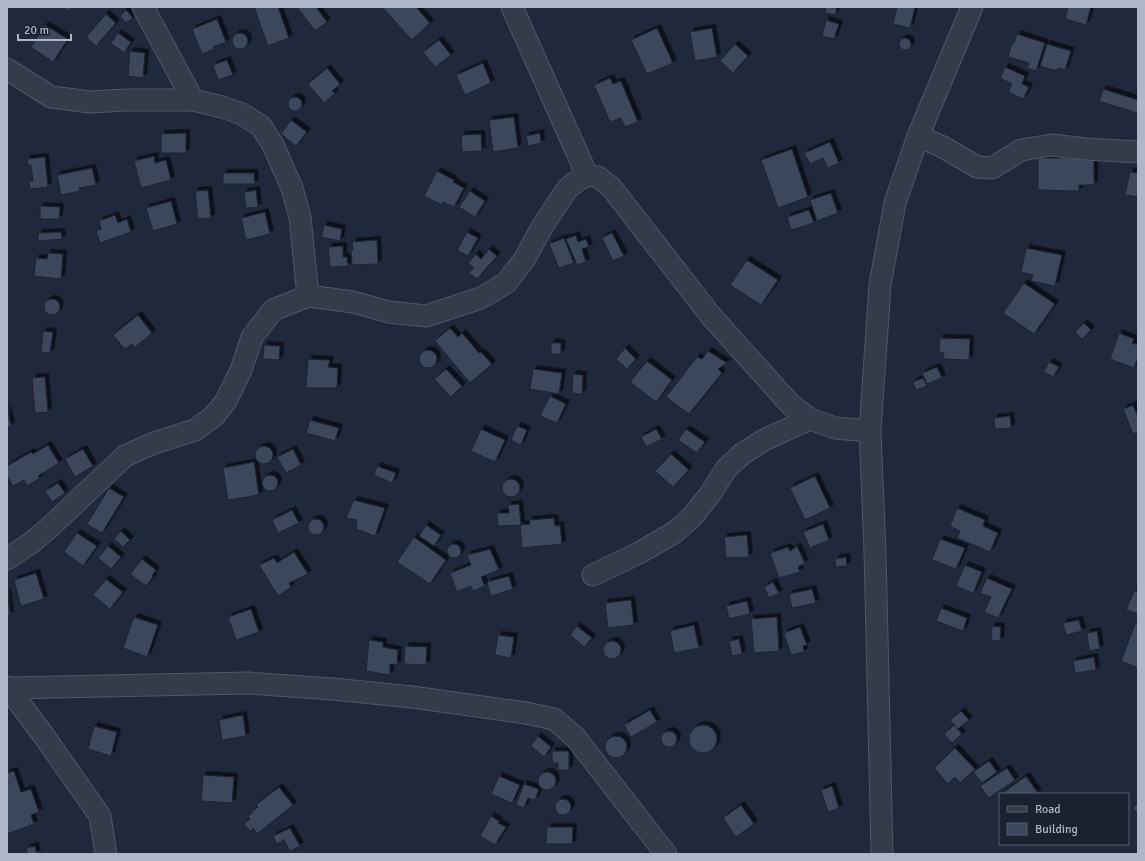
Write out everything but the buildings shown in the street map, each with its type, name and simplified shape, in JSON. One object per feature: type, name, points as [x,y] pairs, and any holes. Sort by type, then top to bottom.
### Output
[{"type":"street","points":[[144,7],[193,100]]},
{"type":"street","points":[[512,7],[586,175]]},
{"type":"street","points":[[882,854],[876,551],[870,431],[880,285],[895,203],[918,136],[972,7]]},
{"type":"street","points":[[7,69],[51,97],[90,102],[126,100],[193,100],[222,107],[242,114],[261,126],[273,145],[292,188],[300,217],[308,296]]},
{"type":"street","points":[[918,136],[943,147],[976,167],[992,168],[1021,150],[1052,145],[1086,149],[1138,152]]},
{"type":"street","points":[[7,559],[31,543],[50,527],[126,456],[154,444],[195,430],[214,416],[226,400],[241,370],[252,337],[273,310],[308,296],[353,302],[389,312],[426,316],[481,298],[506,283],[524,260],[542,227],[567,189],[586,175],[598,177],[611,187],[711,316],[791,405],[810,419],[835,428],[870,431]]},
{"type":"street","points":[[593,575],[675,532],[692,517],[711,493],[726,469],[742,454],[764,440],[810,419]]},
{"type":"street","points":[[8,688],[248,683],[332,689],[412,698],[526,713],[554,719],[575,737],[666,854]]},
{"type":"street","points":[[8,688],[44,736],[100,816],[106,854]]}]
